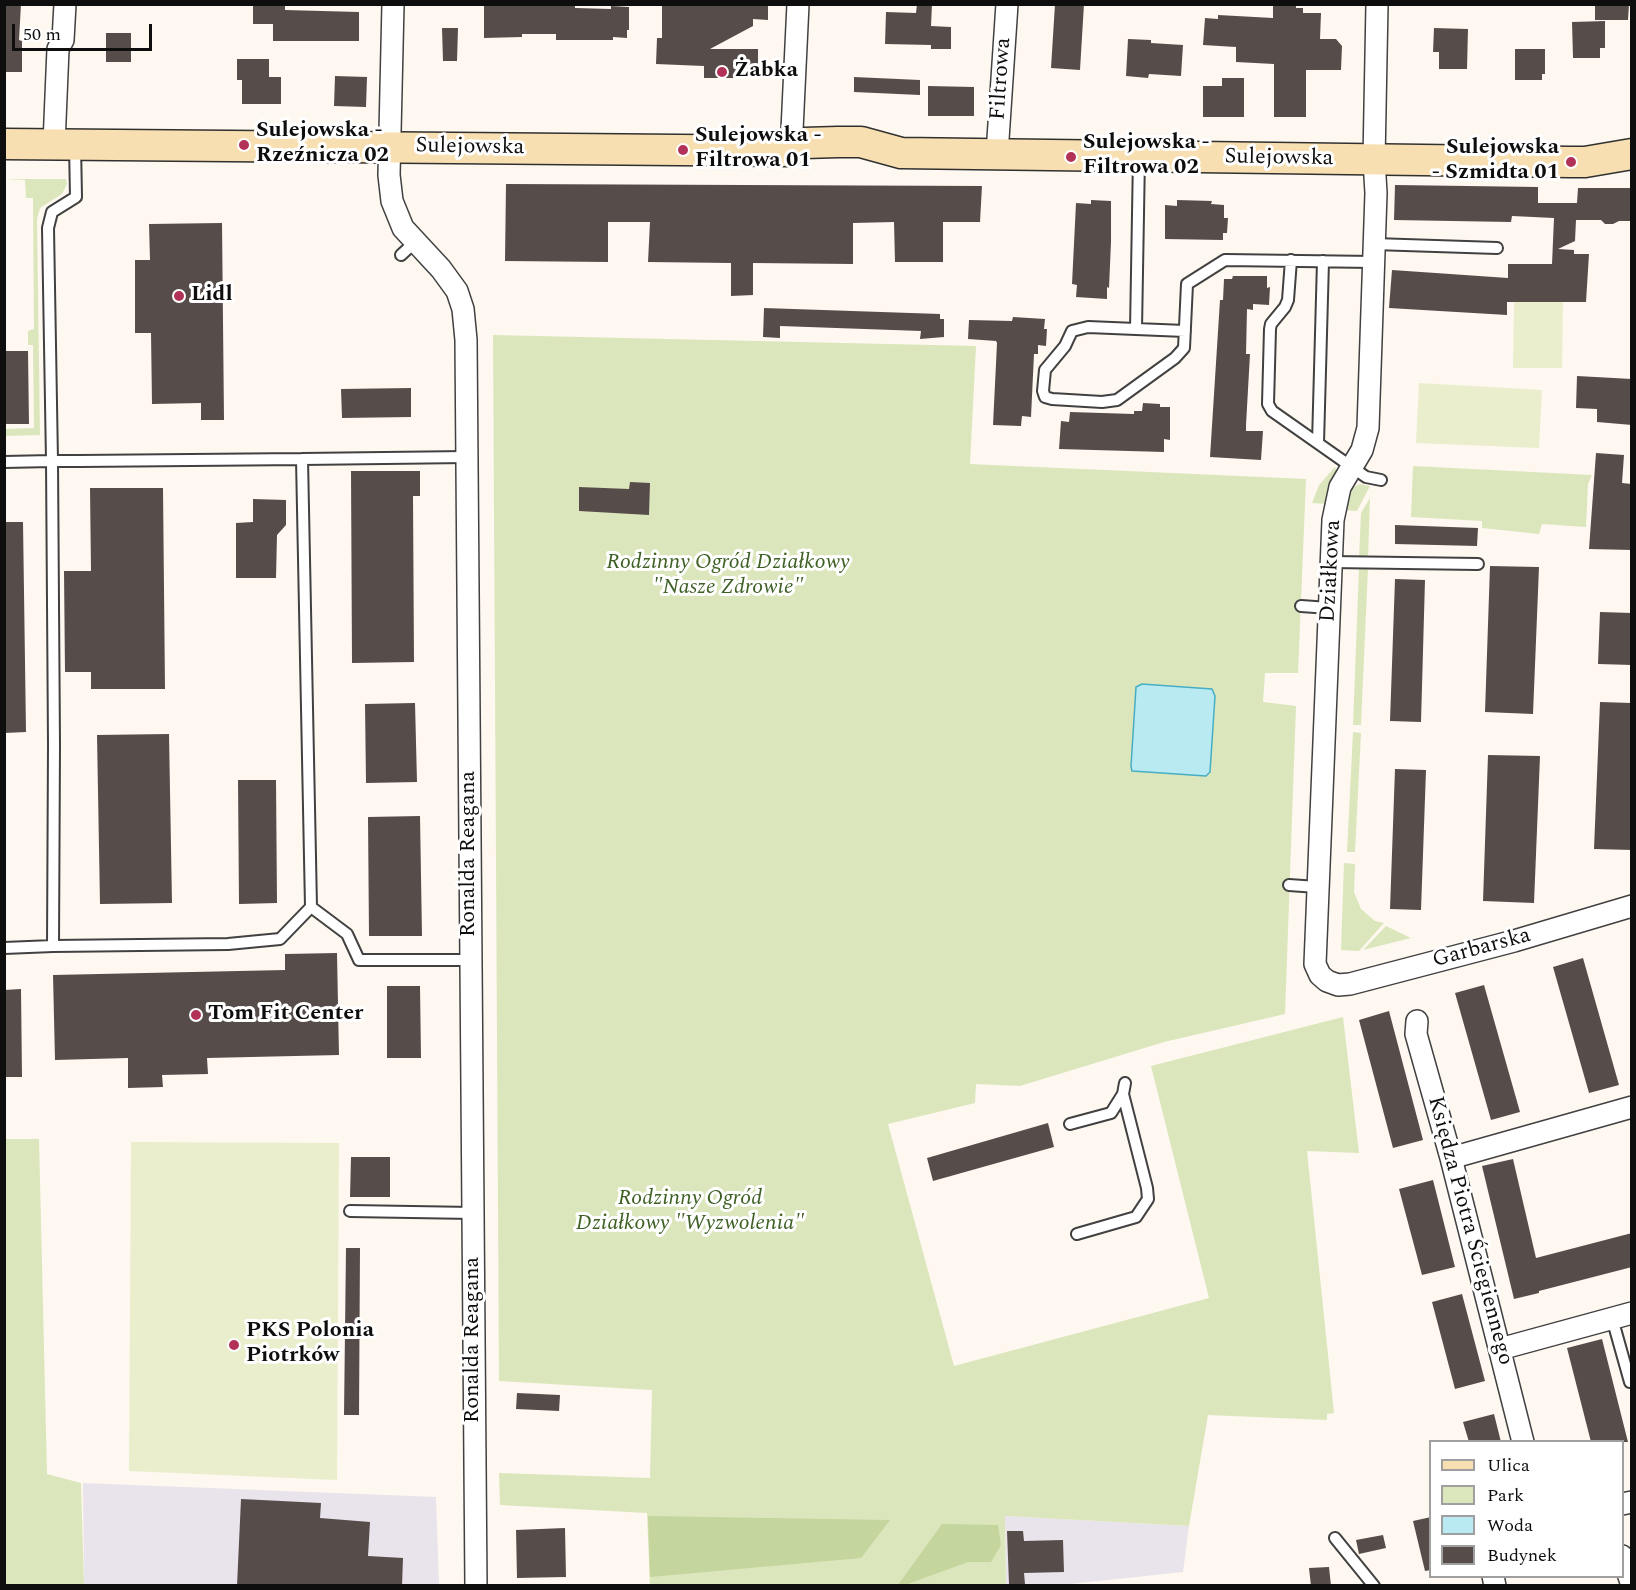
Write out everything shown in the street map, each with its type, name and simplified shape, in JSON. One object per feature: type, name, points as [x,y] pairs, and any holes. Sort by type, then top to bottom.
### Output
[{"type":"main road","name":"Sulejowska","points":[[4,144],[791,151],[804,161],[862,162],[901,153],[1585,162],[1632,154]]},
{"type":"main road","name":"Sulejowska","points":[[1585,162],[1632,171]]},
{"type":"street","points":[[64,144],[58,49],[63,40],[65,4]]},
{"type":"street","name":"Ronalda Reagana","points":[[393,4],[389,185],[392,201],[408,248],[452,281],[463,309],[466,340],[476,1586]]},
{"type":"street","points":[[791,151],[798,4]]},
{"type":"street","name":"Filtrowa","points":[[997,154],[1007,4]]},
{"type":"street","name":"Działkowa","points":[[1331,983],[1320,975],[1315,964],[1333,520],[1340,487],[1362,450],[1368,428],[1376,193],[1374,160],[1377,4]]},
{"type":"street","name":"Garbarska","points":[[1331,983],[1342,985],[1370,980],[1632,906]]},
{"type":"street","name":"Księdza Piotra Ściegiennego","points":[[1417,1021],[1416,1034],[1451,1158],[1523,1440]]},
{"type":"street","points":[[1451,1158],[1632,1107]]},
{"type":"street","points":[[1500,1349],[1622,1316]]},
{"type":"street","points":[[1624,1559],[1632,1585]]},
{"type":"lane","points":[[53,946],[54,733],[48,222],[55,208],[76,197],[64,144]]},
{"type":"lane","points":[[1136,329],[1139,156]]},
{"type":"lane","points":[[1185,331],[1088,327],[1072,331],[1065,346],[1045,370],[1043,392],[1045,397],[1101,402],[1120,398],[1180,354],[1184,348],[1185,331],[1186,286],[1189,281],[1225,260],[1323,261],[1374,253],[1497,248]]},
{"type":"lane","points":[[1291,260],[1288,300],[1270,329],[1268,404],[1272,411],[1366,477],[1381,480]]},
{"type":"lane","points":[[1318,443],[1323,261]]},
{"type":"lane","points":[[4,462],[467,457]]},
{"type":"lane","points":[[4,948],[228,944],[280,939],[311,907],[302,459]]},
{"type":"lane","points":[[1332,561],[1478,564]]},
{"type":"lane","points":[[1300,606],[1329,608]]},
{"type":"lane","points":[[1289,885],[1317,887]]},
{"type":"lane","points":[[311,907],[346,934],[359,960],[470,960]]},
{"type":"lane","points":[[1070,1124],[1111,1113],[1124,1089],[1148,1199],[1136,1217],[1077,1234]]},
{"type":"lane","points":[[350,1211],[473,1213]]},
{"type":"lane","points":[[1622,1316],[1630,1382],[1632,1382]]},
{"type":"lane","points":[[1335,1538],[1374,1586]]},
{"type":"shaded area","points":[[83,1483],[436,1497],[439,1585],[84,1585]]},
{"type":"shaded area","points":[[1005,1516],[1189,1526],[1183,1572],[1061,1585],[1006,1585]]},
{"type":"green space","points":[[5,179],[66,179],[67,184],[62,194],[40,208],[37,219],[40,435],[5,436],[5,429],[34,428],[33,345],[28,345],[28,331],[34,329],[33,198],[26,198],[25,180]]},
{"type":"green space","points":[[1514,302],[1563,302],[1562,368],[1513,368]]},
{"type":"green space","points":[[493,335],[976,346],[970,464],[1306,479],[1298,673],[1265,673],[1263,702],[1296,706],[1285,1014],[1164,1042],[1020,1086],[976,1084],[975,1103],[888,1124],[954,1366],[1209,1298],[1151,1066],[1343,1017],[1359,1153],[1307,1151],[1334,1413],[1327,1414],[1327,1420],[1208,1415],[1189,1526],[1005,1516],[1006,1585],[650,1586],[647,1513],[500,1505],[499,1473],[650,1478],[652,1390],[499,1381]]},
{"type":"green space","points":[[1419,383],[1542,390],[1539,448],[1416,443]]},
{"type":"green space","points":[[1413,466],[1592,475],[1588,484],[1586,527],[1542,524],[1539,534],[1482,528],[1482,521],[1411,517]]},
{"type":"green space","points":[[1335,467],[1337,473],[1326,504],[1312,503],[1319,485]]},
{"type":"green space","points":[[1360,484],[1370,486],[1357,511],[1343,510],[1347,495],[1352,488]]},
{"type":"green space","points":[[1370,498],[1368,559],[1359,558],[1361,513]]},
{"type":"green space","points":[[1359,568],[1368,568],[1361,725],[1353,725]]},
{"type":"green space","points":[[1353,732],[1361,733],[1355,852],[1347,852]]},
{"type":"green space","points":[[1344,863],[1355,864],[1354,892],[1361,909],[1375,921],[1384,923],[1359,951],[1341,950]]},
{"type":"green space","points":[[1386,926],[1411,938],[1363,950]]},
{"type":"green space","points":[[5,1139],[39,1139],[47,1474],[81,1483],[84,1585],[5,1585]]},
{"type":"green space","name":"PKS Polonia Piotrków","points":[[131,1142],[339,1143],[337,1480],[129,1471]]},
{"type":"green space","points":[[648,1516],[890,1520],[861,1558],[650,1577]]},
{"type":"green space","points":[[942,1524],[998,1525],[1001,1545],[991,1562],[968,1562],[905,1585],[898,1585]]},
{"type":"water","points":[[1142,684],[1212,689],[1215,696],[1210,772],[1206,776],[1132,771],[1136,687]]},
{"type":"building","points":[[4,4],[21,4],[19,40],[22,41],[22,72],[4,72]]},
{"type":"building","points":[[253,4],[285,4],[285,10],[359,12],[359,41],[273,41],[273,24],[253,24]]},
{"type":"building","points":[[484,4],[575,4],[575,8],[611,9],[611,6],[629,7],[629,30],[627,30],[627,38],[613,37],[613,40],[556,40],[556,34],[522,34],[522,37],[484,38]]},
{"type":"building","points":[[662,4],[768,4],[768,20],[753,19],[753,26],[710,49],[758,49],[758,78],[704,78],[704,66],[656,64],[657,38],[662,38]]},
{"type":"building","points":[[917,4],[932,4],[931,26],[951,27],[951,49],[931,49],[931,45],[885,44],[886,12],[916,13]]},
{"type":"building","points":[[1055,4],[1084,4],[1080,70],[1051,68]]},
{"type":"building","points":[[1273,4],[1296,4],[1296,8],[1303,8],[1303,13],[1321,13],[1320,39],[1336,39],[1342,46],[1341,70],[1306,70],[1306,117],[1274,117],[1274,64],[1236,62],[1236,47],[1203,45],[1205,18],[1218,19],[1218,15],[1273,18]]},
{"type":"building","points":[[1595,4],[1629,4],[1628,20],[1595,20]]},
{"type":"building","points":[[1605,21],[1605,48],[1600,48],[1600,58],[1573,58],[1572,22]]},
{"type":"building","points":[[442,28],[458,28],[457,61],[443,61]]},
{"type":"building","points":[[1434,28],[1468,29],[1467,69],[1439,69],[1439,52],[1433,52]]},
{"type":"building","points":[[106,33],[131,33],[131,62],[106,62]]},
{"type":"building","points":[[1128,39],[1183,45],[1181,76],[1149,74],[1148,78],[1126,76]]},
{"type":"building","points":[[1515,49],[1545,49],[1545,74],[1542,74],[1542,80],[1515,80]]},
{"type":"building","points":[[237,59],[269,59],[269,77],[281,77],[281,104],[242,104],[242,80],[237,80]]},
{"type":"building","points":[[335,76],[367,77],[366,107],[334,106]]},
{"type":"building","points":[[854,77],[920,80],[920,95],[854,92]]},
{"type":"building","points":[[1222,78],[1244,78],[1244,117],[1203,117],[1203,86],[1222,86]]},
{"type":"building","points":[[928,86],[974,87],[974,116],[928,116]]},
{"type":"building","points":[[506,184],[982,186],[980,222],[943,222],[943,262],[895,262],[894,222],[853,223],[853,264],[753,263],[753,295],[731,296],[731,263],[648,262],[650,222],[608,222],[608,262],[505,261]]},
{"type":"building","points":[[1395,185],[1538,187],[1538,203],[1577,203],[1578,188],[1632,188],[1632,221],[1605,224],[1601,220],[1576,220],[1575,241],[1558,249],[1574,250],[1574,254],[1589,254],[1586,302],[1507,302],[1507,315],[1389,308],[1392,270],[1508,278],[1508,264],[1552,264],[1554,218],[1512,216],[1511,222],[1394,220]]},
{"type":"building","points":[[1091,200],[1111,201],[1107,299],[1076,297],[1077,285],[1072,284],[1076,203],[1091,204]]},
{"type":"building","points":[[1177,200],[1212,201],[1211,204],[1224,205],[1224,218],[1228,218],[1227,233],[1223,233],[1223,240],[1165,239],[1165,205],[1177,206]]},
{"type":"building","name":"Lidl","points":[[222,223],[224,420],[201,420],[201,403],[152,404],[151,333],[135,333],[135,260],[150,260],[149,224]]},
{"type":"building","points":[[1233,276],[1267,276],[1267,288],[1270,287],[1269,305],[1253,304],[1253,310],[1247,309],[1246,354],[1250,354],[1246,431],[1263,431],[1261,460],[1210,457],[1220,300],[1223,300],[1224,279],[1232,279]]},
{"type":"building","points":[[764,308],[940,314],[940,319],[944,319],[944,337],[920,339],[921,331],[780,326],[780,338],[763,337]]},
{"type":"building","points":[[1013,317],[1045,319],[1046,346],[1038,345],[1038,354],[1034,354],[1031,417],[1022,416],[1021,426],[993,425],[997,343],[996,341],[968,339],[969,320],[1012,321]]},
{"type":"building","points":[[4,351],[28,351],[29,424],[4,424]]},
{"type":"building","points":[[1577,376],[1632,379],[1632,425],[1597,422],[1597,409],[1576,408]]},
{"type":"building","points":[[411,388],[411,417],[342,418],[341,389]]},
{"type":"building","points":[[1143,403],[1170,407],[1170,440],[1164,439],[1164,452],[1059,449],[1061,421],[1069,422],[1070,412],[1134,414],[1134,411],[1142,411]]},
{"type":"building","points":[[1596,453],[1624,455],[1622,483],[1632,484],[1632,550],[1589,549]]},
{"type":"building","points":[[351,471],[420,471],[420,496],[413,496],[414,662],[352,663]]},
{"type":"building","points":[[630,482],[650,483],[649,515],[579,511],[579,487],[629,489]]},
{"type":"building","points":[[90,488],[163,488],[165,689],[91,689],[91,672],[65,672],[64,571],[91,571]]},
{"type":"building","points":[[253,499],[286,500],[286,525],[277,535],[276,578],[236,578],[236,523],[253,522]]},
{"type":"building","points":[[4,522],[23,522],[26,732],[4,733]]},
{"type":"building","points":[[1395,525],[1478,528],[1477,546],[1395,544]]},
{"type":"building","points":[[1490,566],[1539,567],[1533,714],[1485,712]]},
{"type":"building","points":[[1395,579],[1425,580],[1421,722],[1390,721]]},
{"type":"building","points":[[1600,612],[1632,613],[1632,665],[1598,664]]},
{"type":"building","points":[[1600,702],[1632,703],[1632,850],[1594,849]]},
{"type":"building","points":[[415,703],[417,782],[366,783],[365,704]]},
{"type":"building","points":[[169,734],[172,903],[100,904],[97,735]]},
{"type":"building","points":[[1488,755],[1540,756],[1534,903],[1483,901]]},
{"type":"building","points":[[1395,769],[1426,770],[1421,910],[1390,909]]},
{"type":"building","points":[[238,780],[276,780],[277,903],[239,904]]},
{"type":"building","points":[[420,816],[422,936],[369,936],[368,817]]},
{"type":"building","name":"Tom Fit Center","points":[[337,953],[339,1055],[207,1058],[208,1074],[162,1075],[163,1087],[128,1088],[128,1058],[55,1060],[53,975],[285,970],[285,954]]},
{"type":"building","points":[[1583,958],[1619,1085],[1589,1093],[1553,967]]},
{"type":"building","points":[[1484,985],[1520,1112],[1491,1120],[1455,993]]},
{"type":"building","points":[[387,986],[420,986],[421,1058],[387,1058]]},
{"type":"building","points":[[21,989],[22,1077],[4,1077],[4,990]]},
{"type":"building","points":[[1389,1011],[1423,1140],[1393,1148],[1359,1020]]},
{"type":"building","points":[[1048,1123],[1054,1147],[933,1181],[927,1158]]},
{"type":"building","points":[[351,1157],[390,1157],[390,1197],[350,1197]]},
{"type":"building","points":[[1513,1159],[1536,1258],[1632,1233],[1632,1267],[1514,1299],[1482,1166]]},
{"type":"building","points":[[1433,1180],[1455,1267],[1422,1275],[1399,1189]]},
{"type":"building","points":[[346,1248],[360,1248],[359,1415],[344,1415]]},
{"type":"building","points":[[1462,1294],[1485,1381],[1455,1389],[1432,1302]]},
{"type":"building","points":[[1602,1339],[1628,1442],[1590,1440],[1567,1348]]},
{"type":"building","points":[[517,1393],[560,1395],[559,1411],[516,1409]]},
{"type":"building","points":[[1494,1414],[1500,1440],[1468,1440],[1463,1422]]},
{"type":"building","points":[[241,1499],[321,1503],[320,1518],[370,1522],[368,1556],[403,1558],[402,1586],[237,1586]]},
{"type":"building","points":[[1429,1517],[1429,1570],[1425,1571],[1413,1521]]},
{"type":"building","points":[[565,1528],[566,1577],[517,1578],[516,1530]]},
{"type":"building","points":[[1007,1531],[1023,1531],[1024,1541],[1063,1540],[1064,1572],[1024,1573],[1025,1584],[1009,1584]]},
{"type":"building","points":[[1383,1535],[1386,1548],[1359,1554],[1356,1540]]},
{"type":"building","points":[[1329,1567],[1331,1586],[1311,1586],[1309,1568]]},
{"type":"place","name":"Żabka","points":[[722,72]]},
{"type":"place","name":"Sulejowska - Rzeźnicza 02","points":[[244,145]]},
{"type":"place","name":"Sulejowska - Filtrowa 01","points":[[683,150]]},
{"type":"place","name":"Sulejowska - Filtrowa 02","points":[[1071,157]]},
{"type":"place","name":"Sulejowska - Szmidta 01","points":[[1571,162]]},
{"type":"place","name":"Lidl","points":[[179,296]]},
{"type":"place","name":"Tom Fit Center","points":[[196,1015]]},
{"type":"place","name":"PKS Polonia Piotrków","points":[[234,1345]]},
{"type":"park label","name":"Rodzinny Ogród Działkowy \"Nasze Zdrowie\"","points":[[728,576]]},
{"type":"park label","name":"Rodzinny Ogród Działkowy \"Wyzwolenia\"","points":[[690,1212]]}]
